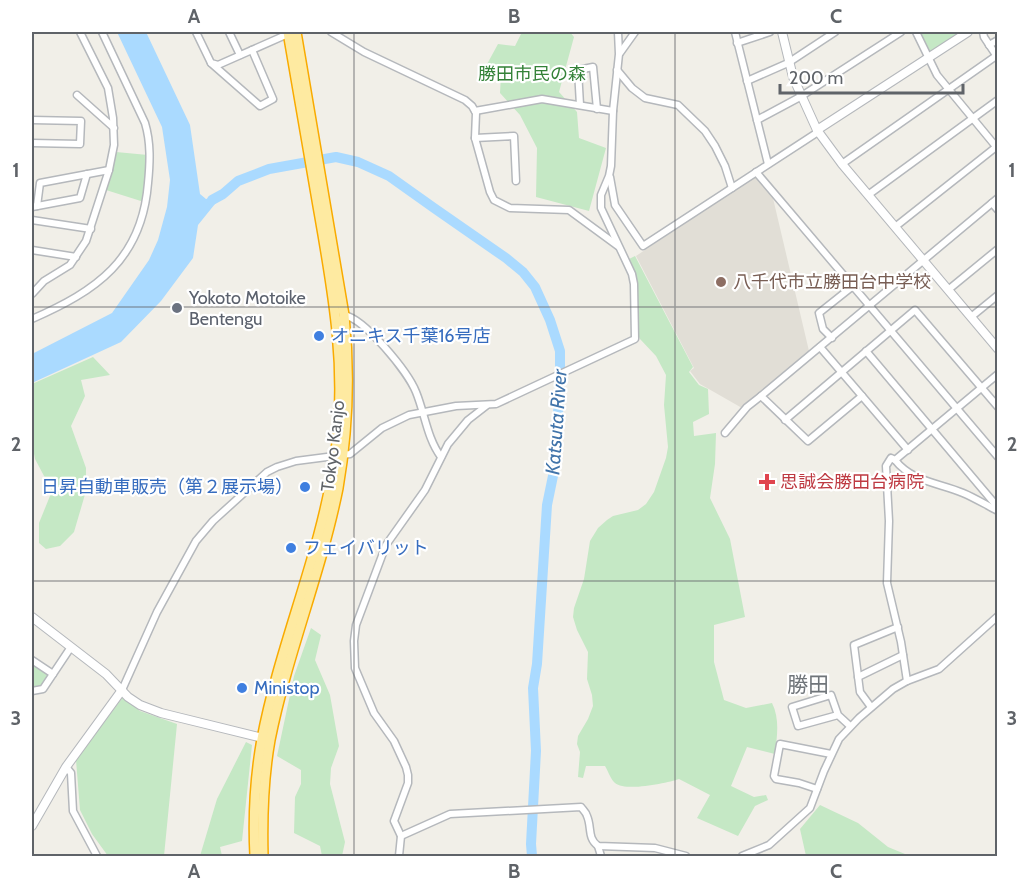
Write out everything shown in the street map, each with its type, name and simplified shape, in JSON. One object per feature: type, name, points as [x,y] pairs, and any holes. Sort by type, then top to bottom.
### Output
[{"type":"highway","name":"Tokyo Kanjo","points":[[255,856],[255,803],[266,739],[331,519],[348,384],[344,315],[290,32]]},
{"type":"highway","name":"Tokyo Kanjo","points":[[317,179],[339,341],[339,456]]},
{"type":"highway","name":"Tokyo Kanjo","points":[[263,856],[262,819],[266,739]]},
{"type":"street","points":[[32,294],[44,281],[70,265],[92,229],[114,145],[108,88],[80,32]]},
{"type":"street","points":[[32,319],[69,302],[97,284],[117,264],[128,248],[145,213],[149,174],[148,135],[145,123],[102,32]]},
{"type":"street","points":[[196,32],[211,63],[260,106],[273,99],[252,50]]},
{"type":"street","points":[[229,32],[240,55]]},
{"type":"street","points":[[211,63],[218,65],[290,32]]},
{"type":"street","points":[[331,32],[364,52],[465,100],[472,106],[475,111],[475,138],[489,192],[500,205],[510,208],[568,210],[619,247]]},
{"type":"street","points":[[618,32],[619,54],[609,176],[615,205],[643,246],[968,32]]},
{"type":"street","points":[[619,54],[635,32]]},
{"type":"street","points":[[735,32],[768,164]]},
{"type":"street","points":[[737,43],[770,32]]},
{"type":"street","points":[[782,32],[788,63],[800,97],[817,131],[842,164],[996,345]]},
{"type":"street","points":[[747,81],[788,63],[835,32]]},
{"type":"street","points":[[757,120],[800,97],[901,32]]},
{"type":"street","points":[[895,227],[996,145],[948,91],[916,32]]},
{"type":"street","points":[[842,164],[997,57],[983,32]]},
{"type":"street","points":[[989,45],[998,40]]},
{"type":"street","points":[[580,105],[578,70],[593,67],[597,109]]},
{"type":"street","points":[[617,70],[632,88],[645,98],[678,105],[705,131],[715,146],[732,188]]},
{"type":"street","points":[[77,94],[114,128]]},
{"type":"street","points":[[475,111],[542,99],[613,111]]},
{"type":"street","points":[[868,195],[998,100]]},
{"type":"street","points":[[32,120],[81,122],[80,144],[32,142]]},
{"type":"street","points":[[475,138],[514,136],[516,181]]},
{"type":"street","points":[[87,174],[80,198],[34,206],[40,183],[87,174],[109,170]]},
{"type":"street","points":[[756,171],[998,457]]},
{"type":"street","points":[[32,826],[66,767],[122,690],[157,612],[196,541],[213,521],[267,472],[297,461],[350,454],[381,428],[421,412],[473,404],[487,406],[496,404],[634,339],[634,284],[628,263],[601,208],[601,195],[609,176]]},
{"type":"street","points":[[725,433],[747,407],[998,198]]},
{"type":"street","points":[[992,202],[998,210]]},
{"type":"street","points":[[32,220],[92,229]]},
{"type":"street","points":[[948,290],[998,249]]},
{"type":"street","points":[[32,250],[76,257]]},
{"type":"street","points":[[831,338],[823,329],[819,313],[853,286]]},
{"type":"street","points":[[971,317],[998,295]]},
{"type":"street","points":[[785,420],[915,310],[998,407]]},
{"type":"street","points":[[344,315],[353,317],[380,342],[411,380],[429,434],[441,458]]},
{"type":"street","points":[[820,347],[908,450]]},
{"type":"street","points":[[866,351],[995,506]]},
{"type":"street","points":[[895,460],[998,374]]},
{"type":"street","points":[[761,396],[808,441],[862,396]]},
{"type":"street","points":[[399,856],[401,836],[394,821],[408,783],[406,767],[394,741],[374,713],[355,668],[354,641],[360,610],[374,581],[381,555],[395,531],[425,490],[448,444],[459,429],[487,406]]},
{"type":"street","points":[[907,681],[898,627],[887,583],[889,521],[886,466],[891,458],[921,479],[995,506]]},
{"type":"street","points":[[742,856],[769,845],[806,813],[838,739],[850,726],[871,707],[907,681],[939,669],[998,616]]},
{"type":"street","points":[[32,617],[106,674],[140,705],[160,713],[266,739]]},
{"type":"street","points":[[871,707],[860,692],[854,645],[898,627]]},
{"type":"street","points":[[32,691],[43,689],[71,647]]},
{"type":"street","points":[[858,677],[903,655]]},
{"type":"street","points":[[32,660],[53,674]]},
{"type":"street","points":[[838,715],[798,726],[792,707],[831,695],[838,715],[850,726]]},
{"type":"street","points":[[817,789],[776,779],[774,776],[780,744],[831,754]]},
{"type":"street","points":[[66,767],[71,773],[73,811],[97,856]]},
{"type":"street","points":[[401,836],[450,814],[581,807],[587,816],[593,842],[598,846],[601,856]]},
{"type":"street","points":[[598,846],[655,848],[686,856]]},
{"type":"shaded area","name":"八千代市立勝田台中学校","points":[[754,177],[758,178],[772,194],[809,351],[742,408],[700,384],[690,371],[694,368],[636,256]]},
{"type":"green space","name":"勝田市民の森","points":[[522,32],[570,32],[574,37],[559,92],[577,112],[579,138],[606,148],[589,211],[536,197],[537,148],[520,115],[500,93],[501,75],[486,66],[498,44],[515,46]]},
{"type":"green space","points":[[918,32],[963,32],[928,56]]},
{"type":"green space","points":[[116,152],[148,155],[144,202],[106,190]]},
{"type":"green space","points":[[635,256],[693,367],[689,372],[699,385],[708,389],[709,414],[693,422],[694,436],[716,433],[715,464],[710,498],[730,539],[745,617],[714,625],[714,662],[724,700],[746,708],[772,703],[776,715],[775,754],[747,747],[731,786],[754,797],[766,795],[768,800],[755,806],[738,836],[697,818],[710,795],[679,779],[647,786],[620,786],[614,782],[605,766],[586,766],[583,778],[578,777],[580,752],[577,744],[578,736],[593,706],[587,679],[588,652],[573,617],[584,579],[590,541],[598,528],[613,516],[638,510],[646,504],[654,492],[668,447],[664,405],[666,375],[656,356],[638,335],[636,285],[629,259]]},
{"type":"green space","points":[[93,357],[110,375],[81,380],[85,396],[71,426],[86,468],[86,491],[74,532],[60,546],[46,549],[39,543],[39,523],[52,491],[35,459],[32,443],[32,384]]},
{"type":"green space","points":[[311,628],[321,635],[315,660],[330,695],[339,746],[331,768],[330,784],[345,842],[342,856],[322,856],[320,846],[294,833],[295,797],[301,784],[301,770],[277,756],[294,676]]},
{"type":"green space","points":[[32,663],[48,673],[49,677],[43,686],[32,689]]},
{"type":"green space","points":[[123,697],[140,711],[177,724],[164,856],[108,856],[92,834],[80,810],[76,760]]},
{"type":"green space","points":[[246,742],[252,745],[242,841],[220,847],[222,856],[200,856],[217,799]]},
{"type":"green space","points":[[820,805],[858,823],[888,847],[905,856],[806,856],[800,829]]},
{"type":"water","points":[[117,32],[146,32],[190,125],[200,194],[206,199],[223,194],[198,225],[193,258],[161,301],[121,342],[32,383],[32,354],[112,313],[149,260],[158,240],[167,207],[170,180],[162,127]]},
{"type":"waterway","name":"Katsuta River","points":[[212,200],[238,181],[269,169],[336,157],[358,162],[389,176],[506,258],[523,272],[535,287],[550,320],[560,351],[560,384],[554,471],[547,505],[537,664],[533,688],[536,751],[532,856]]},
{"type":"place","name":"八千代市立勝田台中学校","points":[[721,282]]},
{"type":"place","name":"Yokoto Motoike Bentengu","points":[[177,308]]},
{"type":"place","name":"オニキス千葉16号店","points":[[319,336]]},
{"type":"place","name":"思誠会勝田台病院","points":[[767,482]]},
{"type":"place","name":"日昇自動車販売（第２展示場）","points":[[305,487]]},
{"type":"place","name":"フェイバリット","points":[[291,548]]},
{"type":"place","name":"Ministop","points":[[242,688]]},
{"type":"district","name":"勝田","points":[[808,685]]}]
